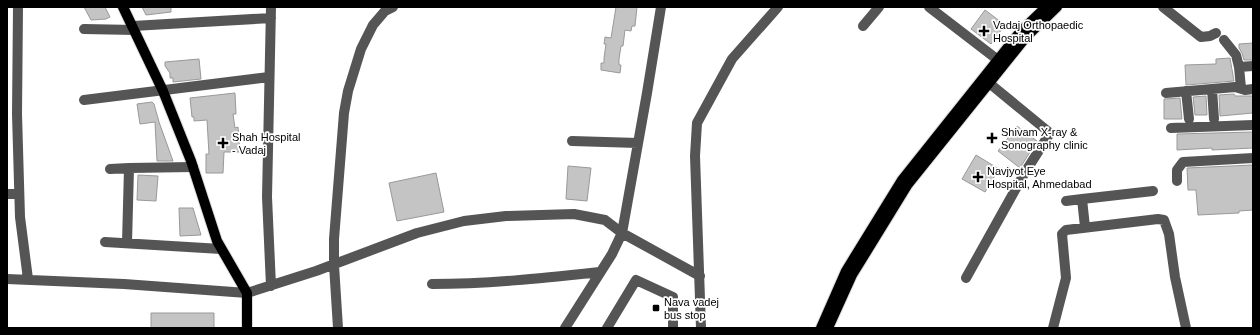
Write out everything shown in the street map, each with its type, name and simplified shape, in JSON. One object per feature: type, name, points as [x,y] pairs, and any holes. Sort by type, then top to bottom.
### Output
[{"type":"main road","points":[[123,7],[163,91],[193,167],[216,241],[247,293],[247,328]]},
{"type":"main road","points":[[820,328],[846,271],[902,180],[1020,32],[1046,7]]},
{"type":"main road","points":[[828,328],[852,275],[908,184],[1026,37],[1057,7]]},
{"type":"street","points":[[18,7],[12,115],[20,194],[20,217],[28,280]]},
{"type":"street","points":[[271,7],[267,197],[271,286]]},
{"type":"street","points":[[338,328],[334,239],[344,113],[348,91],[361,49],[373,25],[385,11],[393,7]]},
{"type":"street","points":[[565,328],[612,254],[622,233],[661,7]]},
{"type":"street","points":[[701,328],[696,156],[697,123],[732,59],[778,7]]},
{"type":"street","points":[[863,26],[879,7]]},
{"type":"street","points":[[1164,7],[1201,37],[1220,37],[1236,55],[1241,88]]},
{"type":"street","points":[[936,9],[998,60]]},
{"type":"street","points":[[84,29],[134,28],[271,18]]},
{"type":"street","points":[[1239,67],[1253,66]]},
{"type":"street","points":[[84,100],[269,77]]},
{"type":"street","points":[[966,278],[1024,174],[1050,134],[989,82]]},
{"type":"street","points":[[1166,93],[1212,89],[1253,89]]},
{"type":"street","points":[[1212,89],[1214,119]]},
{"type":"street","points":[[1186,91],[1189,119]]},
{"type":"street","points":[[1171,128],[1253,125]]},
{"type":"street","points":[[572,141],[638,143]]},
{"type":"street","points":[[1177,181],[1177,170],[1183,162],[1253,158]]},
{"type":"street","points":[[110,169],[193,167]]},
{"type":"street","points":[[127,243],[129,168]]},
{"type":"street","points":[[1066,201],[1153,190]]},
{"type":"street","points":[[7,194],[20,194]]},
{"type":"street","points":[[1082,199],[1085,227]]},
{"type":"street","points":[[7,279],[124,284],[247,293],[334,265],[417,233],[464,221],[506,216],[574,214],[605,220],[622,233],[700,276]]},
{"type":"street","points":[[1053,328],[1066,278],[1063,231],[1085,227],[1158,219],[1164,220],[1169,234],[1175,277],[1186,328]]},
{"type":"street","points":[[105,242],[221,249]]},
{"type":"street","points":[[432,284],[514,281],[600,272]]},
{"type":"street","points":[[607,328],[636,280],[673,297],[673,328]]},
{"type":"building","points":[[84,7],[105,7],[110,17],[106,19],[91,20]]},
{"type":"building","points":[[142,7],[171,7],[171,12],[146,15]]},
{"type":"building","points":[[616,7],[637,7],[635,26],[632,26],[631,31],[625,30],[623,46],[621,46],[619,59],[619,65],[621,65],[620,73],[601,70],[601,63],[604,63],[606,44],[604,44],[605,37],[611,38]]},
{"type":"building","points":[[985,10],[1005,25],[991,44],[971,29]]},
{"type":"building","points":[[1253,43],[1253,60],[1244,60],[1239,44]]},
{"type":"building","points":[[1230,58],[1234,81],[1186,85],[1185,65],[1216,64],[1216,59]]},
{"type":"building","points":[[199,59],[201,79],[173,82],[173,78],[170,78],[170,73],[165,66],[165,62]]},
{"type":"building","points":[[235,93],[236,114],[233,114],[235,128],[238,127],[240,152],[224,152],[223,173],[206,173],[206,154],[209,154],[207,120],[194,121],[194,117],[192,117],[190,98]]},
{"type":"building","points":[[1234,94],[1235,96],[1253,96],[1253,113],[1220,116],[1219,95]]},
{"type":"building","points":[[1206,96],[1207,115],[1195,115],[1193,97]]},
{"type":"building","points":[[1180,98],[1182,119],[1164,119],[1164,99]]},
{"type":"building","points":[[152,102],[154,104],[173,161],[157,161],[155,122],[140,124],[137,104]]},
{"type":"building","points":[[1017,126],[1037,141],[1020,168],[998,151]]},
{"type":"building","points":[[1253,132],[1253,148],[1177,150],[1177,134]]},
{"type":"building","points":[[976,155],[999,169],[985,192],[962,179]]},
{"type":"building","points":[[1253,165],[1253,210],[1239,211],[1239,213],[1198,215],[1196,190],[1188,190],[1187,168]]},
{"type":"building","points":[[568,166],[591,168],[587,201],[566,199]]},
{"type":"building","points":[[436,173],[444,212],[397,221],[389,183]]},
{"type":"building","points":[[138,175],[158,176],[156,201],[137,200]]},
{"type":"building","points":[[179,208],[193,208],[201,235],[180,236]]},
{"type":"building","points":[[151,313],[214,313],[214,328],[151,328]]},
{"type":"place","name":"Vadaj Orthopaedic Hospital","points":[[984,31]]},
{"type":"place","name":"Shivam X-ray & Sonography clinic","points":[[992,138]]},
{"type":"place","name":"Shah Hospital - Vadaj","points":[[223,143]]},
{"type":"place","name":"Navjyot Eye Hospital, Ahmedabad","points":[[978,177]]},
{"type":"place","name":"Nava vadej bus stop","points":[[656,308]]}]
